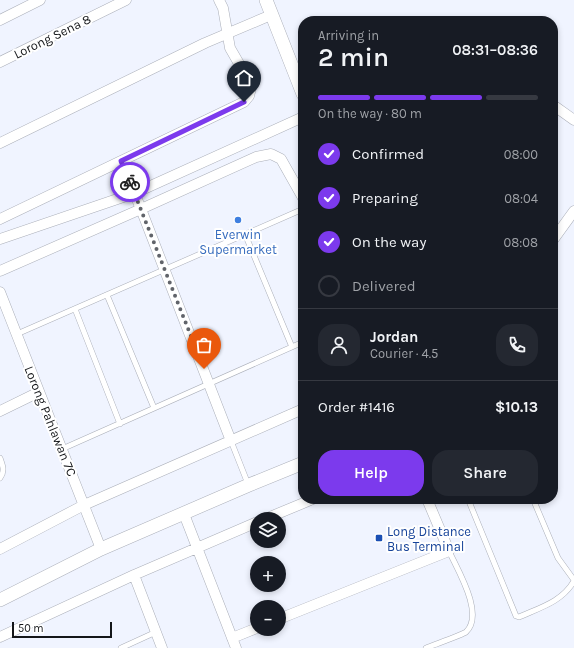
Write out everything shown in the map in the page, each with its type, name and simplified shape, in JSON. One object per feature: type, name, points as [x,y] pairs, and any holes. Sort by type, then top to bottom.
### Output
[{"type":"street","points":[[0,20],[40,0]]},
{"type":"street","name":"Lorong Sena 8","points":[[0,62],[126,0]]},
{"type":"street","points":[[0,219],[244,102],[249,96],[249,80],[230,48],[223,8],[219,0]]},
{"type":"street","points":[[266,0],[298,81]]},
{"type":"street","points":[[0,143],[205,43],[272,15]]},
{"type":"street","points":[[558,109],[574,120]]},
{"type":"street","points":[[1,237],[134,193],[298,119]]},
{"type":"street","points":[[0,271],[256,157],[271,154],[281,159],[298,189]]},
{"type":"street","points":[[121,161],[142,209],[231,441]]},
{"type":"street","points":[[558,234],[573,214]]},
{"type":"street","name":"Lorong Pahlawan 7C","points":[[0,292],[101,549]]},
{"type":"street","points":[[0,411],[39,392]]},
{"type":"street","points":[[0,549],[84,505],[298,411]]},
{"type":"street","points":[[0,600],[101,549],[248,485],[298,465]]},
{"type":"street","points":[[282,512],[301,504]]},
{"type":"street","points":[[286,616],[449,551],[429,504]]},
{"type":"street","points":[[184,514],[236,648]]},
{"type":"street","points":[[0,637],[134,575],[250,525]]},
{"type":"street","points":[[134,575],[162,648]]},
{"type":"street","points":[[232,638],[250,631]]},
{"type":"lane","points":[[17,334],[298,211]]},
{"type":"lane","points":[[245,234],[292,347]]},
{"type":"lane","points":[[107,295],[154,408]]},
{"type":"lane","points":[[75,309],[120,424]]},
{"type":"lane","points":[[62,450],[298,344]]},
{"type":"lane","points":[[231,441],[248,485]]},
{"type":"lane","points":[[0,458],[4,469],[0,478]]},
{"type":"lane","points":[[470,504],[516,616],[519,617],[559,599],[570,588],[574,580],[558,558],[535,504]]},
{"type":"lane","points":[[426,648],[466,632],[471,624],[473,614],[469,594],[449,551]]},
{"type":"lane","points":[[121,648],[156,632]]},
{"type":"way so far","points":[[130,182],[142,209],[204,369]]},
{"type":"place","name":"Everwin Supermarket","points":[[238,220]]},
{"type":"place","name":"Long Distance Bus Terminal","points":[[379,538]]},
{"type":"route","points":[[130,182],[121,161],[244,102]]}]
